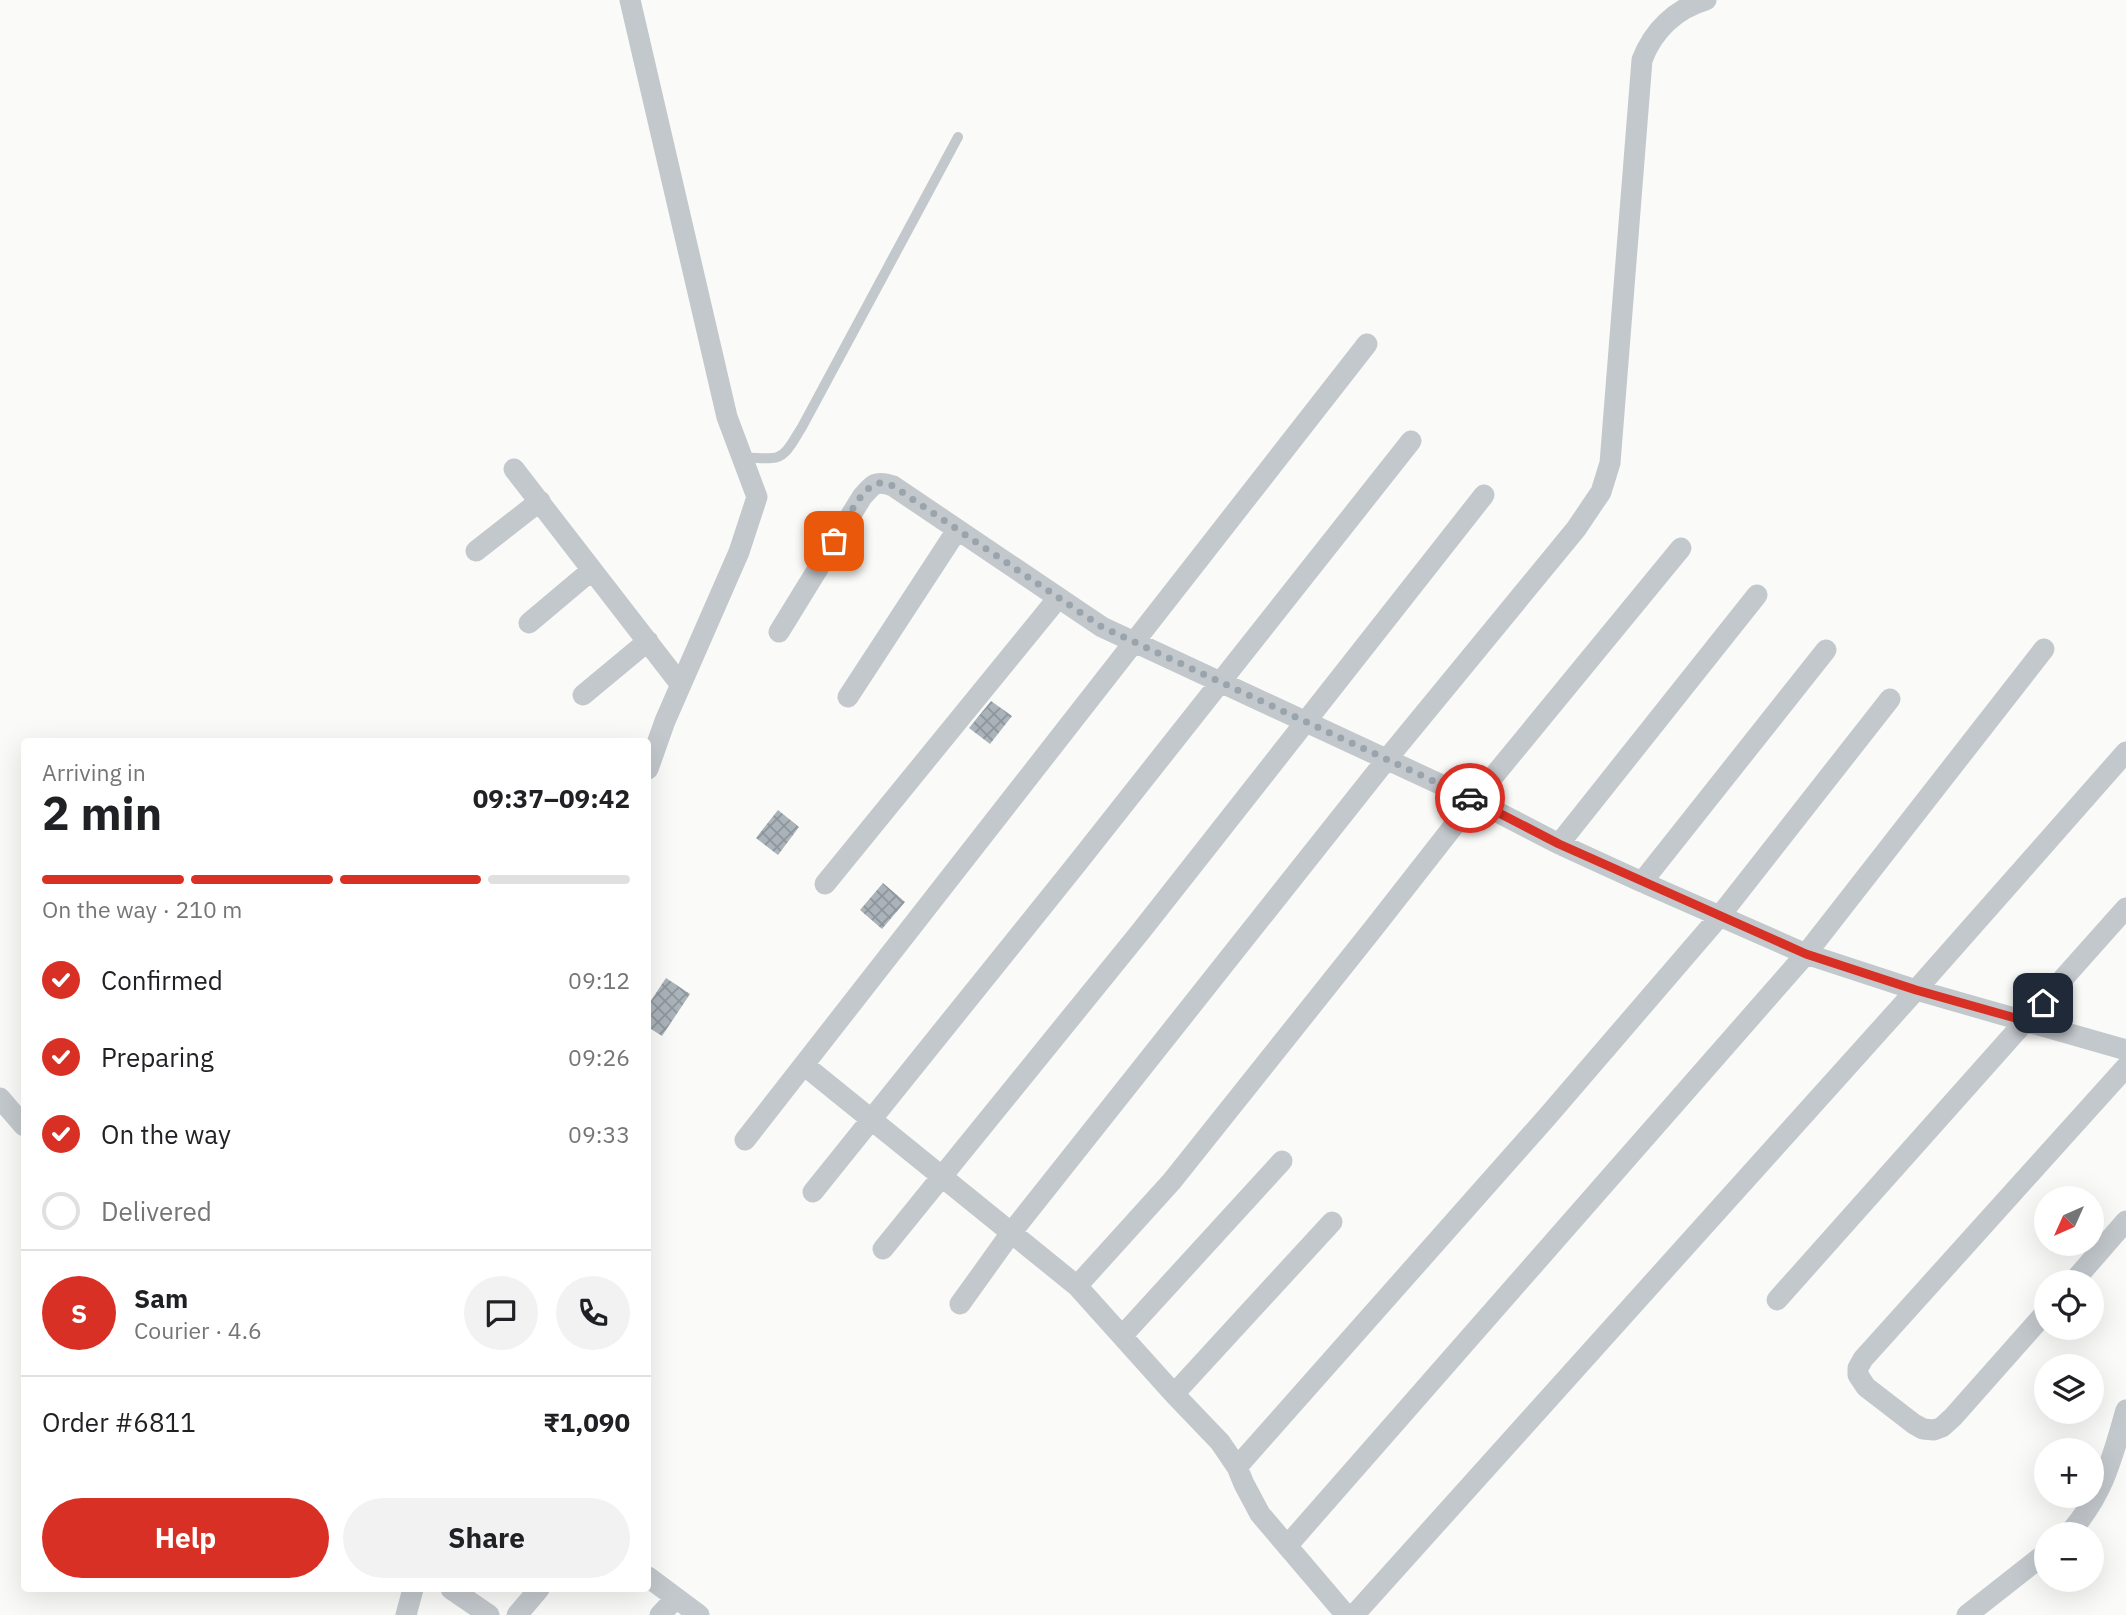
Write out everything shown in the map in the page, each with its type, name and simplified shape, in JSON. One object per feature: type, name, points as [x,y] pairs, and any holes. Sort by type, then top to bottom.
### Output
[{"type":"street","points":[[630,0],[727,417],[757,497],[739,552],[665,721],[651,761]]},
{"type":"street","points":[[960,1304],[1012,1233],[1387,759],[1577,530],[1601,492],[1610,463],[1642,60],[1649,41],[1677,13],[1706,0]]},
{"type":"street","points":[[745,1140],[1367,344]]},
{"type":"street","points":[[813,1192],[1411,441]]},
{"type":"street","points":[[514,469],[681,685]]},
{"type":"street","points":[[779,632],[862,496],[872,485],[883,482],[893,486],[1102,627],[1219,683],[1305,720],[1642,882],[1806,954],[1916,990],[2126,1050]]},
{"type":"street","points":[[883,1248],[1141,931],[1484,495]]},
{"type":"street","points":[[476,551],[540,501]]},
{"type":"street","points":[[848,696],[957,530]]},
{"type":"street","points":[[1077,1286],[1172,1181],[1474,800],[1681,548]]},
{"type":"street","points":[[529,623],[592,570]]},
{"type":"street","points":[[1559,844],[1757,595]]},
{"type":"street","points":[[825,884],[1058,598]]},
{"type":"street","points":[[583,695],[648,641]]},
{"type":"street","points":[[1287,1546],[1806,954],[2044,649]]},
{"type":"street","points":[[1642,882],[1826,650]]},
{"type":"street","points":[[1237,1468],[1546,1118],[1719,916],[1890,699]]},
{"type":"street","points":[[1354,1615],[1916,990],[2126,752]]},
{"type":"street","points":[[1777,1300],[2126,908]]},
{"type":"street","points":[[804,1065],[1077,1286],[1220,1442],[1237,1468],[1260,1514],[1346,1615]]},
{"type":"street","points":[[2034,1325],[1953,1418],[1942,1427],[1923,1429],[1914,1424],[1866,1387],[1858,1375],[1858,1367],[1863,1359],[2126,1067]]},
{"type":"street","points":[[0,1098],[21,1122]]},
{"type":"street","points":[[1123,1335],[1282,1161]]},
{"type":"street","points":[[2083,1270],[2126,1221]]},
{"type":"street","points":[[1174,1394],[1332,1222]]},
{"type":"street","points":[[2079,1522],[2099,1492],[2126,1410]]},
{"type":"street","points":[[1967,1615],[2034,1562]]},
{"type":"street","points":[[651,1579],[699,1615]]},
{"type":"street","points":[[406,1615],[412,1592]]},
{"type":"street","points":[[456,1592],[489,1615]]},
{"type":"street","points":[[517,1615],[536,1592]]},
{"type":"street","points":[[660,1615],[676,1598]]},
{"type":"lane","points":[[744,458],[771,458],[787,450],[802,427],[958,137]]},
{"type":"building","points":[[991,701],[1012,716],[990,744],[969,728]]},
{"type":"building","points":[[778,810],[799,827],[778,855],[756,838]]},
{"type":"building","points":[[883,883],[905,902],[882,929],[860,910]]},
{"type":"building","points":[[666,978],[690,994],[662,1036],[651,1029],[651,1000]]},
{"type":"way so far","points":[[834,541],[872,485],[883,482],[893,486],[1102,627],[1470,798]]},
{"type":"route","points":[[1470,798],[1559,844],[1806,954],[1916,990],[2026,1021],[2043,1003]]}]
